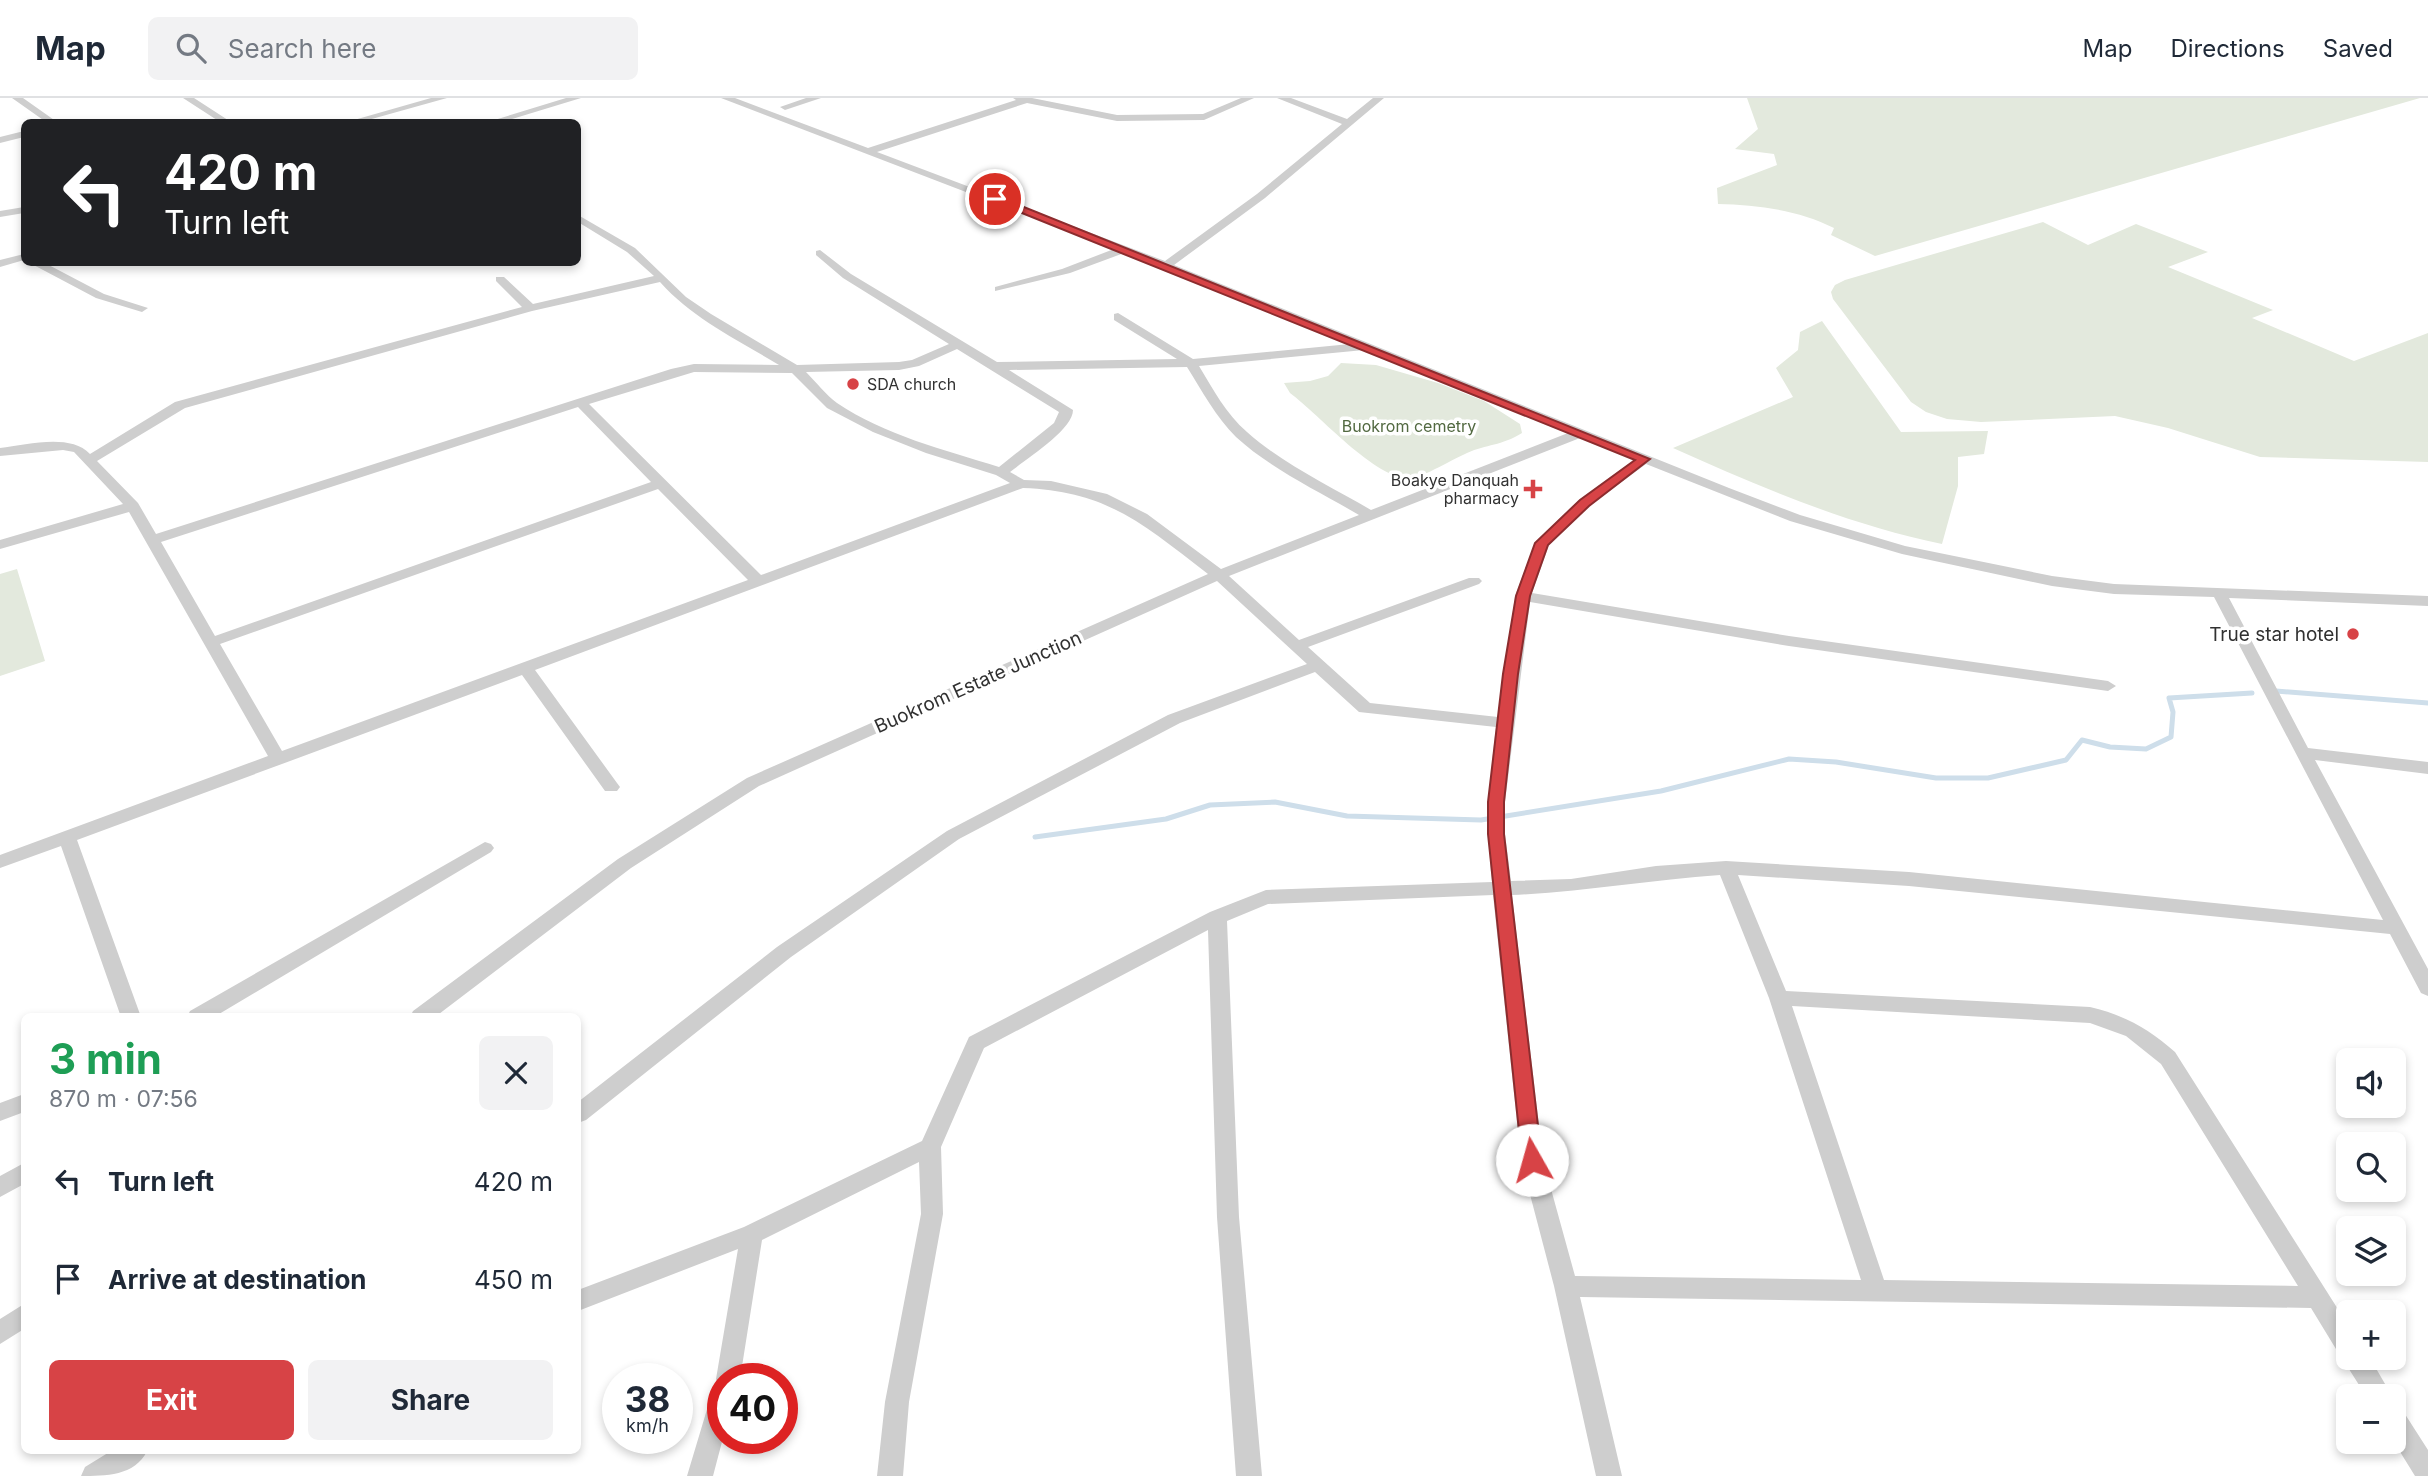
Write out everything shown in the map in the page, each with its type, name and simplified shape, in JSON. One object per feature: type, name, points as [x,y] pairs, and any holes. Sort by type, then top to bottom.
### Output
[{"type":"street","points":[[17,98],[48,119]]},
{"type":"street","points":[[188,98],[221,119]]},
{"type":"street","points":[[363,119],[442,98]]},
{"type":"street","points":[[785,107],[816,98]]},
{"type":"street","points":[[870,151],[1021,99],[1101,116],[1130,118],[1204,117],[1249,98]]},
{"type":"street","points":[[1282,98],[1348,122]]},
{"type":"street","points":[[1166,266],[1261,196],[1379,98]]},
{"type":"street","points":[[503,119],[567,99]]},
{"type":"street","points":[[733,99],[1124,248],[1795,518],[1909,552],[2064,583],[2114,589],[2428,601]]},
{"type":"street","points":[[773,103],[802,116],[791,122]]},
{"type":"street","points":[[0,140],[21,135]]},
{"type":"street","points":[[0,214],[21,210]]},
{"type":"street","points":[[581,220],[631,250],[682,299],[707,317],[795,369],[832,405],[878,429],[931,450],[1001,472],[1021,484]]},
{"type":"street","points":[[581,229],[593,228]]},
{"type":"street","points":[[999,289],[1066,271],[1124,248]]},
{"type":"street","points":[[820,253],[847,276],[1066,410],[1066,417],[1059,426],[1001,472]]},
{"type":"street","points":[[0,264],[21,258]]},
{"type":"street","points":[[41,266],[100,296],[142,309]]},
{"type":"street","points":[[89,460],[180,405],[530,308],[663,278]]},
{"type":"street","points":[[500,279],[530,308]]},
{"type":"street","points":[[1118,317],[1191,363],[1221,411],[1241,434],[1270,456],[1369,515]]},
{"type":"street","points":[[153,539],[579,401],[694,368],[899,366],[915,363],[958,344]]},
{"type":"street","points":[[994,366],[1191,363],[1365,347]]},
{"type":"street","points":[[579,401],[759,582]]},
{"type":"street","name":"Buokrom Estate Junction","points":[[425,1013],[632,859],[708,807],[753,782],[1219,575],[1582,432]]},
{"type":"street","points":[[0,452],[63,446],[78,449],[133,506],[278,759]]},
{"type":"street","points":[[1609,1476],[1566,1286],[1532,1160],[1501,890],[1496,802],[1523,596],[1542,543],[1584,503],[1644,459]]},
{"type":"street","points":[[212,642],[661,483]]},
{"type":"street","points":[[0,862],[1021,484],[1051,485],[1102,497],[1142,517],[1219,575],[1365,708],[1505,723]]},
{"type":"street","points":[[0,545],[133,506]]},
{"type":"street","points":[[1297,646],[1474,582]]},
{"type":"street","points":[[2220,595],[2275,704],[2304,753],[2428,988]]},
{"type":"street","points":[[1523,596],[1789,641],[2108,686]]},
{"type":"street","points":[[581,1112],[784,952],[953,835],[1174,719],[1318,665]]},
{"type":"street","points":[[525,668],[611,787]]},
{"type":"street","points":[[2304,753],[2428,768]]},
{"type":"street","points":[[66,836],[130,1013]]},
{"type":"street","points":[[204,1013],[485,848]]},
{"type":"street","points":[[890,1476],[897,1402],[932,1214],[930,1147],[976,1043],[1217,917],[1266,897],[1571,886],[1656,873],[1726,868],[1909,878],[2397,928]]},
{"type":"street","points":[[1726,868],[1779,998],[1876,1290]]},
{"type":"street","points":[[1217,917],[1228,1217],[1250,1476]]},
{"type":"street","points":[[1779,998],[2090,1015],[2113,1019],[2141,1032],[2168,1058],[2336,1326]]},
{"type":"street","points":[[0,1112],[21,1104]]},
{"type":"street","points":[[581,1299],[752,1234],[930,1147]]},
{"type":"street","points":[[0,1188],[21,1174]]},
{"type":"street","points":[[730,1363],[752,1234]]},
{"type":"street","points":[[1566,1286],[2318,1297]]},
{"type":"street","points":[[0,1334],[21,1317]]},
{"type":"street","points":[[2406,1438],[2428,1474]]},
{"type":"street","points":[[700,1476],[707,1452]]},
{"type":"street","points":[[94,1476],[130,1454]]},
{"type":"green space","points":[[1747,98],[2420,98],[1875,256],[1831,235],[1834,228],[1807,217],[1763,207],[1718,204],[1717,188],[1777,165],[1774,154],[1735,149],[1758,129]]},
{"type":"green space","points":[[2043,222],[2088,245],[2136,224],[2208,252],[2168,267],[2273,310],[2252,318],[2354,361],[2428,333],[2428,462],[2260,457],[2168,428],[2115,416],[1981,422],[1947,419],[1926,412],[1911,402],[1833,299],[1831,292],[1835,285],[1845,280]]},
{"type":"green space","points":[[1822,321],[1901,432],[1988,431],[1984,454],[1958,457],[1958,486],[1942,544],[1839,516],[1772,491],[1673,448],[1793,397],[1776,368],[1798,350],[1800,332]]},
{"type":"green space","name":"Buokrom cemetry","points":[[1341,363],[1376,365],[1438,383],[1484,401],[1520,424],[1522,433],[1467,453],[1417,478],[1398,477],[1382,470],[1349,445],[1290,393],[1284,383],[1310,381],[1328,376]]},
{"type":"green space","points":[[17,569],[45,661],[0,676],[0,574]]},
{"type":"waterway","points":[[2276,691],[2428,703]]},
{"type":"waterway","points":[[1035,837],[1166,819],[1210,805],[1275,802],[1347,816],[1481,820],[1661,791],[1789,759],[1836,762],[1936,778],[1988,778],[2066,760],[2082,740],[2110,747],[2146,749],[2171,737],[2173,712],[2169,698],[2252,693]]},
{"type":"place","name":"SDA church","points":[[853,384]]},
{"type":"place","name":"Boakye Danquah pharmacy","points":[[1533,489]]},
{"type":"place","name":"True star hotel","points":[[2353,634]]},
{"type":"route","points":[[995,199],[1124,248],[1644,459],[1584,503],[1542,543],[1523,596],[1496,802],[1496,834],[1532,1160]]}]
